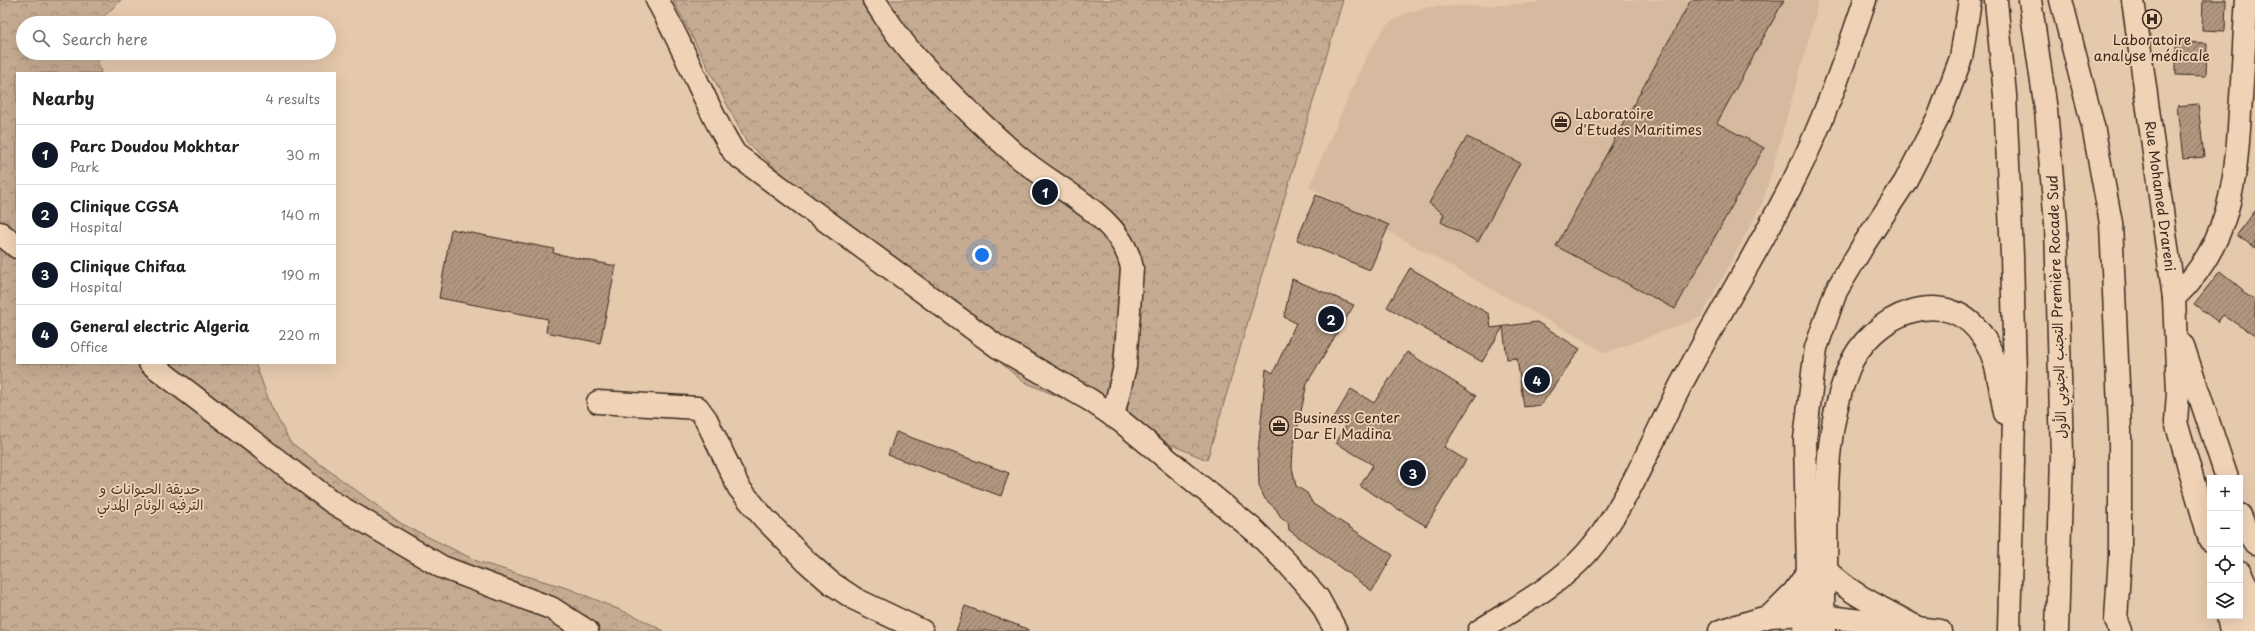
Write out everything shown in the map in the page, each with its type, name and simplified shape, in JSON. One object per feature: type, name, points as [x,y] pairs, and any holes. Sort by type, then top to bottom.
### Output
[{"type":"main road","points":[[657,0],[682,48],[716,122],[735,154],[998,347],[1090,400],[1113,416],[1270,546],[1318,598],[1336,631]]},
{"type":"main road","points":[[874,0],[910,51],[968,111],[1017,156],[1087,206],[1120,240],[1129,254],[1132,268],[1125,366],[1113,416]]},
{"type":"main road","points":[[1479,631],[1541,592],[1567,572],[1585,555],[1611,520],[1702,346],[1795,178],[1843,64],[1865,0]]},
{"type":"main road","points":[[1817,571],[1805,439],[1816,348],[1836,292],[1867,239],[1905,182],[1940,114],[1962,58],[1970,0]]},
{"type":"main road","points":[[1996,0],[2005,95],[2012,256],[2015,374],[2012,442],[2011,607],[2009,631]]},
{"type":"main road","name":"التجنب الجنوبي الأول Première Rocade Sud","points":[[2030,0],[2046,110],[2056,224],[2062,455],[2057,624]]},
{"type":"main road","points":[[2061,0],[2092,119],[2111,223],[2117,342],[2121,483],[2117,627]]},
{"type":"main road","name":"Rue Mohamed Drareni","points":[[2133,0],[2174,298],[2178,392],[2176,422],[2207,530]]},
{"type":"main road","points":[[2174,298],[2193,279],[2204,262],[2223,224],[2230,201],[2238,141],[2247,0]]},
{"type":"main road","points":[[0,233],[16,245]]},
{"type":"main road","points":[[1815,623],[1817,571],[1828,473],[1830,440],[1836,406],[1849,368],[1857,352],[1881,326],[1897,316],[1916,309],[1938,308],[1959,314],[1969,321],[1985,341],[1993,359],[2012,442]]},
{"type":"main road","points":[[2175,320],[2226,475]]},
{"type":"main road","points":[[151,364],[332,502],[442,567],[551,608],[588,631]]},
{"type":"main road","points":[[2178,392],[2190,419],[2207,482]]},
{"type":"main road","points":[[598,402],[689,406],[698,408],[706,419],[739,488],[764,518],[807,562],[831,583],[855,599],[922,631]]},
{"type":"main road","points":[[2243,522],[2255,544]]},
{"type":"main road","points":[[1770,616],[1817,571]]},
{"type":"main road","points":[[1817,571],[1835,579],[1859,596],[1916,627]]},
{"type":"main road","points":[[2243,578],[2255,603]]},
{"type":"main road","points":[[2240,583],[2252,631]]},
{"type":"main road","points":[[1720,631],[1770,616],[1815,623],[1916,627],[1940,631]]},
{"type":"main road","points":[[2229,619],[2231,631]]},
{"type":"shaded area","name":"Laboratoire d'Etudes Maritimes","points":[[1540,0],[1818,0],[1815,17],[1763,202],[1701,317],[1606,353],[1309,187],[1366,57],[1386,25],[1408,12],[1430,7],[1505,5],[1535,3]]},
{"type":"green space","name":"حديقة الحيوانات و الترفيه الوئام المدني","points":[[0,0],[121,0],[104,16],[16,16],[16,60],[98,60],[101,72],[16,72],[16,364],[255,364],[271,406],[290,442],[402,524],[479,562],[570,589],[637,617],[664,631],[0,631]]},
{"type":"green space","points":[[673,0],[1343,0],[1207,460],[1022,381],[747,143]]},
{"type":"building","points":[[1691,0],[1784,0],[1717,123],[1764,148],[1675,309],[1556,246]]},
{"type":"building","points":[[2203,0],[2226,0],[2225,31],[2202,30]]},
{"type":"building","points":[[2176,42],[2207,43],[2206,76],[2176,75]]},
{"type":"building","points":[[2198,104],[2204,157],[2183,159],[2177,106]]},
{"type":"building","points":[[1467,137],[1520,163],[1478,242],[1441,222],[1444,214],[1429,203]]},
{"type":"building","points":[[1316,195],[1389,225],[1370,270],[1297,240]]},
{"type":"building","points":[[2255,211],[2255,248],[2237,235]]},
{"type":"building","points":[[451,229],[554,249],[553,253],[616,266],[600,343],[546,332],[548,319],[439,298]]},
{"type":"building","points":[[1410,268],[1489,314],[1491,328],[1537,322],[1580,349],[1541,405],[1524,407],[1517,358],[1507,359],[1503,327],[1482,362],[1387,307]]},
{"type":"building","points":[[2220,271],[2243,290],[2242,292],[2255,300],[2255,336],[2223,315],[2218,322],[2194,304]]},
{"type":"building","name":"Business Center Dar El Madina","points":[[1292,279],[1354,305],[1307,383],[1293,449],[1292,467],[1296,486],[1307,493],[1313,504],[1393,555],[1372,591],[1289,530],[1288,522],[1282,519],[1276,509],[1265,499],[1259,486],[1258,452],[1266,369],[1273,373],[1296,323],[1284,317]]},
{"type":"building","points":[[1407,352],[1476,396],[1444,447],[1466,460],[1426,526],[1360,486],[1373,465],[1336,443],[1346,426],[1334,418],[1351,389],[1374,403]]},
{"type":"building","points":[[896,432],[1009,473],[1001,496],[888,455]]},
{"type":"building","points":[[965,606],[1028,629],[1028,631],[956,631]]},
{"type":"place","name":"Laboratoire analyse médicale","points":[[2152,19]]},
{"type":"place","name":"Laboratoire d'Etudes Maritimes","points":[[1561,122]]},
{"type":"place","name":"Parc Doudou Mokhtar","points":[[1045,192]]},
{"type":"place","name":"Clinique CGSA","points":[[1331,319]]},
{"type":"place","name":"General electric Algeria","points":[[1537,380]]},
{"type":"place","name":"Business Center Dar El Madina","points":[[1279,426]]},
{"type":"place","name":"Clinique Chifaa","points":[[1413,473]]}]
